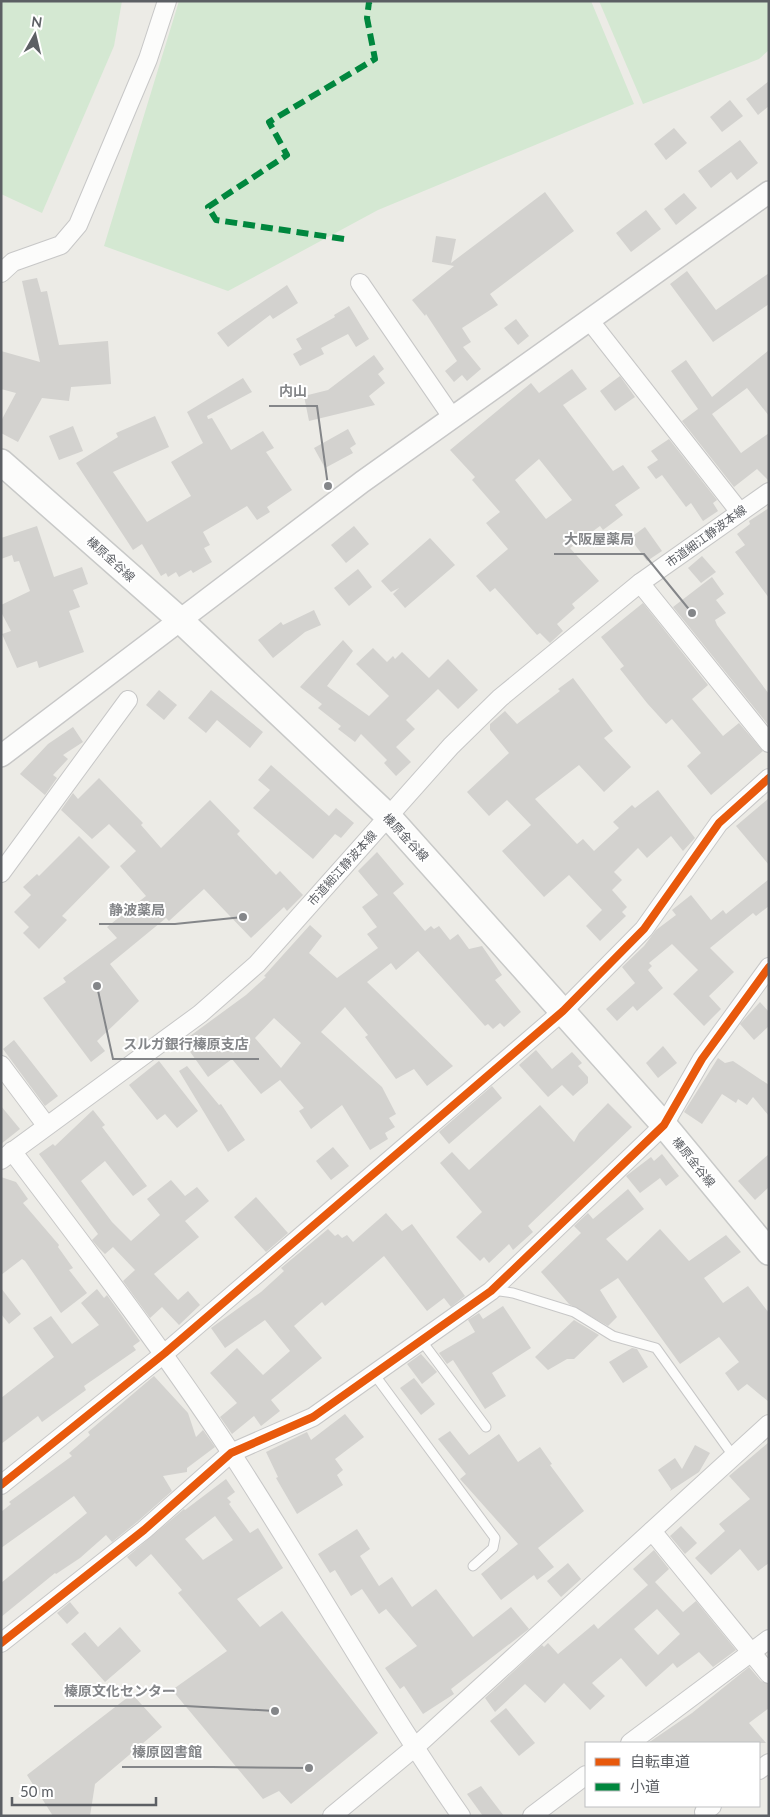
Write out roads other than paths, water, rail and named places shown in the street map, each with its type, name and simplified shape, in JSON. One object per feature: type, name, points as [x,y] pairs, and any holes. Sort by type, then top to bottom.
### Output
[{"type":"main road","name":"榛原金谷線","points":[[1,462],[179,619],[388,816],[664,1125],[769,1252]]},
{"type":"street","points":[[1,273],[13,262],[62,245],[78,225],[148,59],[167,1]]},
{"type":"street","points":[[1,756],[179,619],[452,418],[769,192]]},
{"type":"street","points":[[360,283],[452,418]]},
{"type":"street","points":[[590,320],[739,511]]},
{"type":"street","name":"市道細江静波本線","points":[[7,1156],[46,1125],[200,1014],[257,964],[451,746],[500,698],[640,583],[739,511],[769,492]]},
{"type":"street","points":[[640,583],[769,743]]},
{"type":"street","points":[[1,873],[128,700]]},
{"type":"street","points":[[1,1485],[165,1353],[563,1011],[644,929],[719,823],[769,778]]},
{"type":"street","points":[[1,1643],[144,1530],[231,1453],[313,1417],[492,1290],[664,1125],[702,1059],[769,967]]},
{"type":"street","points":[[1,1065],[46,1125]]},
{"type":"street","points":[[7,1156],[165,1353],[231,1453],[414,1748],[461,1816]]},
{"type":"street","points":[[332,1816],[414,1748],[769,1424]]},
{"type":"street","points":[[652,1531],[769,1674]]},
{"type":"street","points":[[631,1742],[769,1639]]},
{"type":"street","points":[[532,1816],[585,1777]]},
{"type":"lane","points":[[492,1290],[513,1293],[574,1312],[613,1336],[656,1348],[734,1457]]},
{"type":"lane","points":[[421,1340],[486,1427]]},
{"type":"lane","points":[[374,1374],[495,1538],[493,1548],[473,1566]]},
{"type":"place","name":"内山","points":[[328,486]]},
{"type":"place","name":"大阪屋薬局","points":[[692,613]]},
{"type":"place","name":"静波薬局","points":[[243,917]]},
{"type":"place","name":"スルガ銀行榛原支店","points":[[97,986]]},
{"type":"place","name":"榛原文化センター","points":[[275,1711]]},
{"type":"place","name":"榛原図書館","points":[[309,1768]]}]
